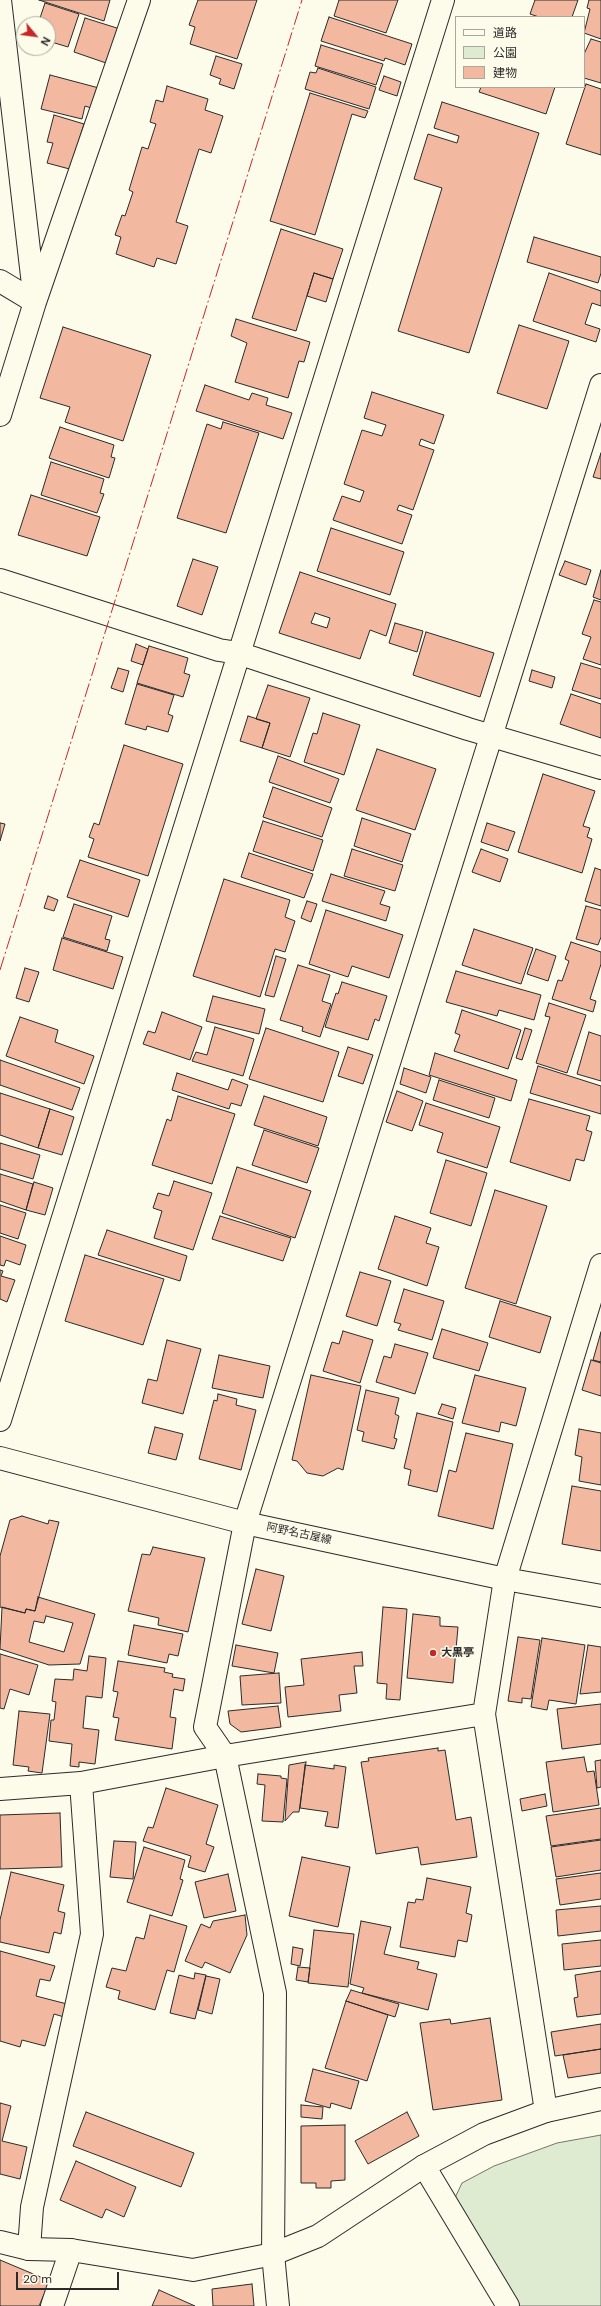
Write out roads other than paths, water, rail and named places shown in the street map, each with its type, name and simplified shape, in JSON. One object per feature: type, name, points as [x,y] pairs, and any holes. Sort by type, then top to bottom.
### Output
[{"type":"street","points":[[0,0],[35,302]]},
{"type":"street","points":[[0,415],[35,302],[139,0]]},
{"type":"street","points":[[0,1420],[238,653],[443,0]]},
{"type":"street","points":[[0,281],[35,302]]},
{"type":"street","points":[[278,2306],[273,2254],[275,1993],[225,1756],[205,1727],[245,1522],[490,735],[601,385]]},
{"type":"street","points":[[0,580],[219,650],[238,653],[490,735],[601,768]]},
{"type":"street","points":[[546,2111],[484,1714],[506,1579],[601,1265]]},
{"type":"street","name":"阿野名古屋線","points":[[0,1458],[245,1522],[506,1579],[601,1596]]},
{"type":"street","points":[[0,1789],[81,1783],[225,1756],[484,1714]]},
{"type":"street","points":[[29,2249],[32,2207],[92,1934],[81,1783]]},
{"type":"street","points":[[0,2242],[29,2249],[71,2250],[193,2270],[273,2254],[318,2236],[424,2166],[484,2134],[546,2111],[601,2099]]},
{"type":"street","points":[[424,2166],[508,2306]]},
{"type":"street","points":[[52,2306],[71,2250]]},
{"type":"place","name":"大黒亭","points":[[433,1653]]}]
